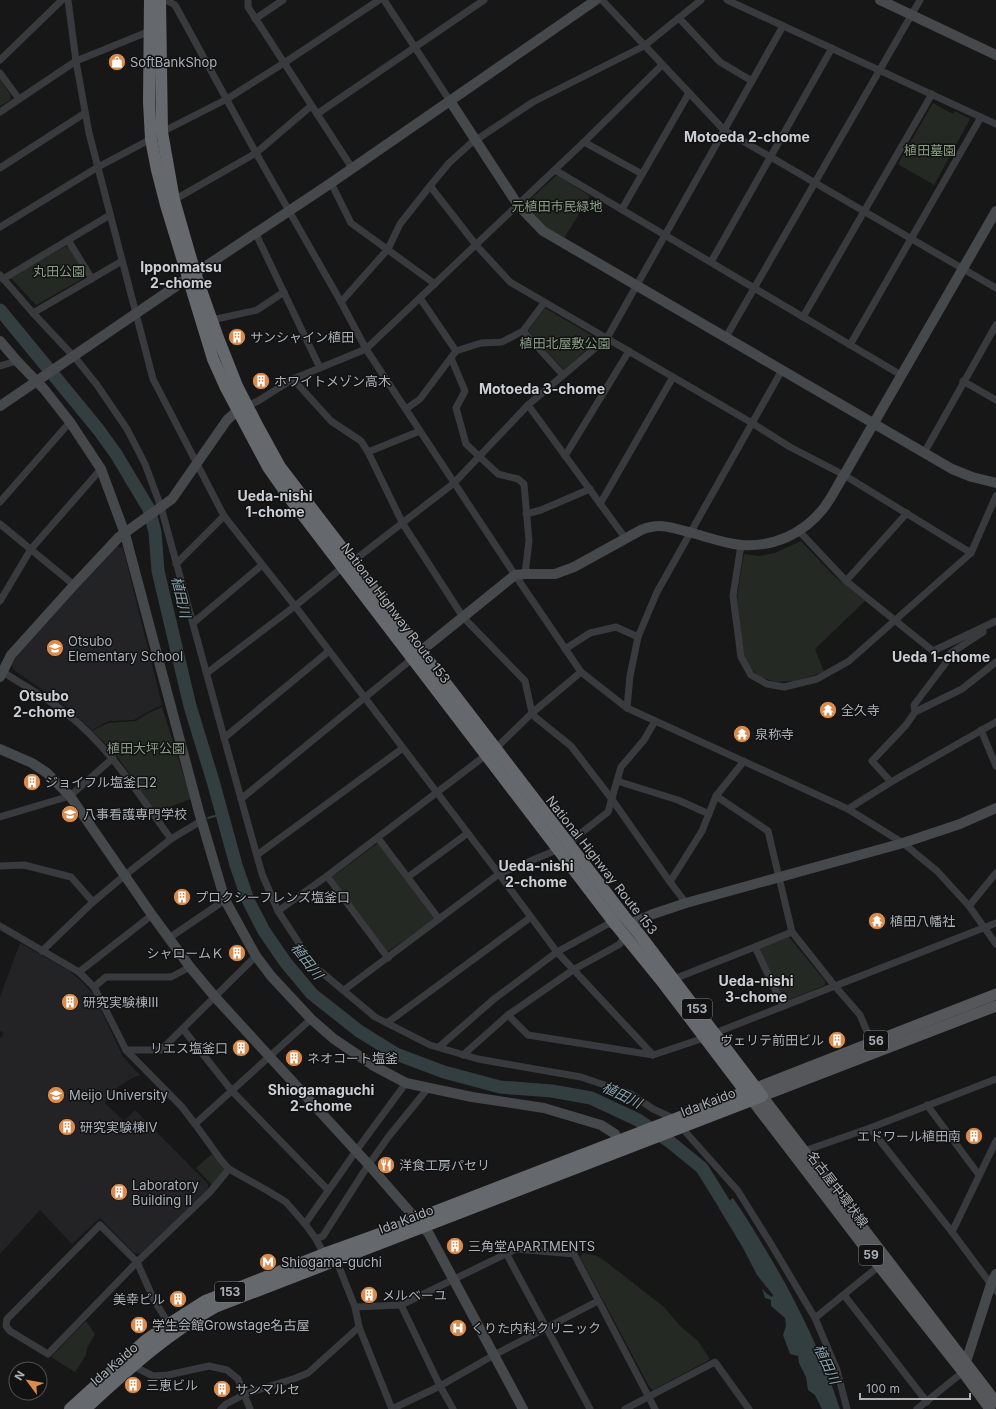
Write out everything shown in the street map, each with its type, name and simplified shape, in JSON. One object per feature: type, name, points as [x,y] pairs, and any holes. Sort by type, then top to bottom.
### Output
[{"type":"highway","name":"National Highway Route 153","points":[[150,0],[149,102],[151,139],[157,170],[166,205],[192,275],[212,320],[237,386],[242,408],[268,467],[289,497],[347,565],[417,655],[627,929],[664,984],[710,1036],[754,1094]]},
{"type":"highway","name":"National Highway Route 153","points":[[160,0],[162,132],[174,200],[214,359],[226,388],[242,408]]},
{"type":"highway","name":"National Highway Route 153","points":[[563,846],[616,925],[639,934],[674,979],[710,1036]]},
{"type":"highway","name":"Ida Kaido","points":[[84,1409],[160,1342],[215,1307],[335,1261],[419,1223],[626,1141],[754,1094]]},
{"type":"highway","name":"Ida Kaido","points":[[70,1409],[145,1341],[205,1302],[324,1254],[402,1226],[419,1223],[626,1141]]},
{"type":"main road","name":"56","points":[[754,1094],[872,1042],[996,994]]},
{"type":"main road","name":"56","points":[[754,1094],[996,1006]]},
{"type":"main road","name":"名古屋中環状線","points":[[754,1094],[804,1151],[965,1367],[990,1409]]},
{"type":"main road","name":"名古屋中環状線","points":[[754,1094],[879,1266],[996,1402]]},
{"type":"street","points":[[0,60],[62,0]]},
{"type":"street","points":[[68,0],[85,113],[152,378],[224,516],[295,606],[436,793],[500,874],[557,952],[654,1055]]},
{"type":"street","points":[[166,0],[175,5],[366,349],[454,483],[520,574],[580,672],[627,708],[848,809],[903,843],[937,871],[969,906],[983,928],[996,944]]},
{"type":"street","points":[[175,5],[181,0]]},
{"type":"street","points":[[248,0],[248,7],[255,19],[352,168]]},
{"type":"street","points":[[255,19],[283,0]]},
{"type":"street","points":[[162,132],[227,99],[379,0]]},
{"type":"street","points":[[384,0],[518,205],[543,231],[952,469],[972,478],[996,484]]},
{"type":"street","points":[[317,114],[484,0]]},
{"type":"street","points":[[0,406],[255,232],[290,211],[596,0]]},
{"type":"street","points":[[602,0],[724,130],[996,288]]},
{"type":"street","points":[[341,302],[388,249],[400,224],[449,163],[476,141],[533,102],[644,46],[702,0]]},
{"type":"street","points":[[727,0],[996,124]]},
{"type":"street","points":[[880,0],[996,55]]},
{"type":"street","points":[[726,337],[920,0]]},
{"type":"street","points":[[679,18],[720,62],[752,81]]},
{"type":"street","points":[[207,673],[347,565],[403,524],[454,483],[528,405],[607,338],[783,26]]},
{"type":"street","points":[[0,112],[76,61],[150,31]]},
{"type":"street","points":[[711,262],[832,48]]},
{"type":"street","points":[[171,839],[113,758],[90,734],[66,713],[1,673],[11,655],[119,537],[127,533],[172,499],[227,420],[242,408],[258,401],[293,379],[366,349],[555,170],[662,65]]},
{"type":"street","points":[[0,73],[19,99]]},
{"type":"street","points":[[622,209],[688,93]]},
{"type":"street","points":[[803,317],[932,94]]},
{"type":"street","points":[[174,200],[256,153],[311,106]]},
{"type":"street","points":[[0,168],[85,113]]},
{"type":"street","points":[[850,345],[981,117]]},
{"type":"street","points":[[0,227],[98,167],[151,139]]},
{"type":"street","points":[[584,142],[642,174]]},
{"type":"street","points":[[555,170],[902,375]]},
{"type":"street","points":[[331,183],[351,223],[435,284]]},
{"type":"street","points":[[430,186],[476,245],[510,282],[752,423],[790,447],[844,475],[971,553]]},
{"type":"street","points":[[241,798],[463,616],[520,574],[556,574],[562,572],[649,527],[666,526],[690,533],[741,544],[771,543],[799,531],[823,509],[844,475],[996,211]]},
{"type":"street","points":[[110,215],[2,277],[32,313],[97,385],[127,429],[145,464],[161,507],[257,856],[268,890],[278,911],[308,957],[319,970],[375,1017],[430,1045],[439,1048],[478,1059],[581,1078],[631,1094],[673,1125],[738,1191],[771,1244],[815,1318],[836,1370],[847,1409]]},
{"type":"street","points":[[255,232],[320,368]]},
{"type":"street","points":[[68,240],[92,279]]},
{"type":"street","points":[[32,313],[122,261]]},
{"type":"street","points":[[212,320],[257,310],[284,292]]},
{"type":"street","points":[[420,298],[456,351]]},
{"type":"street","points":[[406,409],[420,399],[456,351],[481,343],[502,342],[523,331],[544,302]]},
{"type":"street","points":[[924,453],[963,381],[996,325]]},
{"type":"street","points":[[523,331],[563,375]]},
{"type":"street","points":[[0,341],[17,361],[39,380],[70,422],[101,469],[127,533],[201,821],[225,900],[256,956],[280,987],[311,1019],[334,1039],[374,1066],[406,1083],[472,1097],[544,1108],[602,1125],[626,1141]]},
{"type":"street","points":[[566,456],[629,351]]},
{"type":"street","points":[[451,358],[465,391],[456,408],[466,444],[498,474],[518,479],[524,484],[529,541],[520,574]]},
{"type":"street","points":[[0,366],[17,361]]},
{"type":"street","points":[[627,708],[630,676],[638,637],[657,592],[782,370]]},
{"type":"street","points":[[600,504],[673,377]]},
{"type":"street","points":[[293,379],[332,421],[361,441],[368,452],[403,524],[463,616],[524,681],[532,713],[571,746],[611,798],[686,903]]},
{"type":"street","points":[[963,381],[996,400]]},
{"type":"street","points":[[528,405],[626,539]]},
{"type":"street","points":[[0,502],[70,422]]},
{"type":"street","points":[[368,452],[420,431]]},
{"type":"street","points":[[0,601],[31,549],[101,469]]},
{"type":"street","points":[[526,514],[541,510],[590,490]]},
{"type":"street","points":[[741,544],[733,596],[741,657],[751,675],[767,684],[784,687],[817,679],[849,661],[971,553],[996,496]]},
{"type":"street","points":[[846,581],[907,513]]},
{"type":"street","points":[[176,564],[224,516]]},
{"type":"street","points":[[0,524],[74,585]]},
{"type":"street","points":[[799,531],[846,581],[933,651],[996,622]]},
{"type":"street","points":[[193,623],[262,564]]},
{"type":"street","points":[[915,712],[914,705],[945,664],[950,654],[996,622]]},
{"type":"street","points":[[566,649],[590,633],[616,627],[638,637]]},
{"type":"street","points":[[224,738],[329,651]]},
{"type":"street","points":[[891,782],[872,761],[906,725],[915,712],[962,689],[996,662]]},
{"type":"street","points":[[278,911],[378,838],[491,752],[532,713],[580,672]]},
{"type":"street","points":[[344,990],[500,874],[563,846],[608,812],[620,767],[644,740],[655,721]]},
{"type":"street","points":[[848,809],[891,782],[996,722]]},
{"type":"street","points":[[981,730],[996,766]]},
{"type":"street","points":[[257,856],[403,748]]},
{"type":"street","points":[[0,749],[32,763],[55,780],[70,796],[152,915],[190,967],[215,997],[369,1165],[429,1234],[523,1409]]},
{"type":"street","points":[[0,817],[70,796],[113,758]]},
{"type":"street","points":[[670,882],[702,831],[716,796],[744,761]]},
{"type":"street","points":[[617,782],[678,800],[709,814]]},
{"type":"street","points":[[716,796],[768,831],[780,876],[792,932],[860,1015],[872,1042]]},
{"type":"street","points":[[463,1055],[508,1015],[573,970],[620,944],[627,929],[686,903],[903,843],[960,824],[996,808]]},
{"type":"street","points":[[42,951],[93,902],[125,875],[171,839],[201,821]]},
{"type":"street","points":[[408,877],[468,834]]},
{"type":"street","points":[[378,838],[439,919]]},
{"type":"street","points":[[0,866],[24,866],[71,877],[93,902]]},
{"type":"street","points":[[969,906],[996,873]]},
{"type":"street","points":[[327,876],[388,958]]},
{"type":"street","points":[[169,938],[225,900]]},
{"type":"street","points":[[79,972],[152,915]]},
{"type":"street","points":[[387,1023],[531,916]]},
{"type":"street","points":[[508,1015],[528,1036],[654,1055],[710,1036],[834,985],[996,923]]},
{"type":"street","points":[[439,1048],[494,999],[557,952],[608,924],[616,925]]},
{"type":"street","points":[[0,926],[79,972],[94,987],[126,1050],[182,1107],[211,1148],[229,1169],[268,1190],[286,1202],[305,1224],[316,1239],[324,1254],[335,1261],[356,1307],[359,1327],[392,1409],[440,1386],[494,1355],[598,1301]]},
{"type":"street","points":[[674,979],[792,932]]},
{"type":"street","points":[[755,947],[783,1006]]},
{"type":"street","points":[[126,1050],[161,1050],[256,956]]},
{"type":"street","points":[[94,987],[106,977],[171,977],[190,967]]},
{"type":"street","points":[[195,1124],[311,1019]]},
{"type":"street","points":[[183,1029],[232,1090],[328,1190]]},
{"type":"street","points":[[804,1151],[870,1128],[996,1079]]},
{"type":"street","points":[[305,1224],[406,1083]]},
{"type":"street","points":[[316,1239],[323,1236],[389,1136],[429,1088]]},
{"type":"street","points":[[927,1105],[979,1175]]},
{"type":"street","points":[[870,1128],[994,1287]]},
{"type":"street","points":[[952,1232],[996,1141]]},
{"type":"street","points":[[169,1324],[154,1300],[137,1262],[100,1225],[8,1320],[6,1326],[10,1331],[48,1354],[137,1262],[210,1192],[229,1169]]},
{"type":"street","points":[[356,1307],[401,1305],[516,1249],[574,1254],[655,1409]]},
{"type":"street","points":[[506,1253],[590,1409]]},
{"type":"street","points":[[815,1318],[879,1266]]},
{"type":"street","points":[[917,1409],[927,1402],[965,1367],[994,1287],[996,1274]]},
{"type":"street","points":[[844,1295],[927,1402]]},
{"type":"street","points":[[401,1305],[440,1386],[453,1409]]},
{"type":"street","points":[[221,1409],[226,1404],[244,1394],[296,1378],[308,1372],[359,1327]]},
{"type":"street","points":[[625,1409],[715,1362],[750,1409]]},
{"type":"street","points":[[134,1364],[153,1376],[168,1376],[209,1366],[227,1370],[238,1379],[250,1409]]},
{"type":"shaded area","points":[[116,546],[123,548],[162,705],[134,720],[109,721],[92,730],[68,708],[14,670],[12,665],[21,648]]},
{"type":"shaded area","name":"Meijo University","points":[[20,943],[68,970],[94,995],[123,1057],[140,1075],[130,1079],[117,1088],[105,1103],[124,1121],[135,1110],[208,1184],[208,1189],[140,1254],[134,1253],[100,1218],[72,1244],[40,1210],[0,1254],[0,1038],[2,1037],[3,1032],[0,1031],[0,997]]},
{"type":"shaded area","points":[[733,1198],[773,1262],[795,1302],[824,1365],[840,1409],[822,1409],[815,1395],[808,1390],[806,1377],[799,1363],[798,1356],[790,1354],[783,1335],[786,1326],[785,1318],[771,1306],[771,1300],[765,1298],[762,1288],[772,1297],[773,1295],[757,1275],[719,1208]]},
{"type":"green space","points":[[0,79],[11,96],[10,100],[0,106]]},
{"type":"green space","name":"植田墓園","points":[[933,103],[953,114],[955,111],[970,119],[934,185],[898,164]]},
{"type":"green space","name":"元植田市民緑地","points":[[557,175],[590,196],[563,240],[547,229],[523,206]]},
{"type":"green space","name":"丸田公園","points":[[66,246],[69,247],[85,275],[84,278],[36,305],[11,278]]},
{"type":"green space","name":"植田北屋敷公園","points":[[545,308],[598,339],[564,370],[528,331]]},
{"type":"green space","points":[[801,541],[834,576],[865,601],[815,649],[824,672],[795,681],[776,682],[760,677],[748,666],[741,651],[737,596],[744,554],[759,556],[775,553]]},
{"type":"green space","name":"植田大坪公園","points":[[162,707],[191,799],[156,812],[115,753],[92,731],[108,723],[136,721]]},
{"type":"green space","points":[[378,843],[436,918],[387,952],[332,877]]},
{"type":"green space","points":[[789,937],[825,981],[825,985],[784,1002],[759,948]]},
{"type":"green space","points":[[212,1154],[225,1169],[212,1185],[196,1168]]},
{"type":"green space","points":[[583,1253],[597,1256],[605,1261],[664,1307],[680,1326],[698,1341],[709,1360],[653,1390],[650,1388],[580,1257]]},
{"type":"green space","points":[[86,1321],[95,1334],[87,1348],[86,1355],[75,1372],[51,1357]]},
{"type":"waterway","name":"植田川","points":[[0,310],[98,429],[116,454],[149,509],[155,532],[158,571],[190,706],[213,781],[236,865],[248,900],[264,931],[286,963],[312,994],[359,1031],[396,1054],[444,1072],[500,1087],[552,1091],[591,1098],[638,1120],[669,1141],[702,1168],[733,1218]]},
{"type":"waterway","points":[[208,818],[222,814]]},
{"type":"place","name":"SoftBankShop","points":[[117,62]]},
{"type":"place","name":"サンシャイン植田","points":[[237,337]]},
{"type":"place","name":"ホワイトメゾン高木","points":[[261,381]]},
{"type":"place","name":"Otsubo Elementary School","points":[[55,648]]},
{"type":"place","name":"全久寺","points":[[828,710]]},
{"type":"place","name":"泉称寺","points":[[742,734]]},
{"type":"place","name":"ジョイフル塩釜口2","points":[[32,782]]},
{"type":"place","name":"八事看護専門学校","points":[[70,814]]},
{"type":"place","name":"プロクシーフレンズ塩釜口","points":[[182,897]]},
{"type":"place","name":"植田八幡社","points":[[877,921]]},
{"type":"place","name":"シャロームＫ","points":[[237,953]]},
{"type":"place","name":"研究実験棟Ⅲ","points":[[70,1002]]},
{"type":"place","name":"ヴェリテ前田ビル","points":[[837,1040]]},
{"type":"place","name":"リエス塩釜口","points":[[241,1048]]},
{"type":"place","name":"ネオコート塩釜","points":[[294,1058]]},
{"type":"place","name":"Meijo University","points":[[56,1095]]},
{"type":"place","name":"研究実験棟Ⅳ","points":[[67,1127]]},
{"type":"place","name":"エドワール植田南","points":[[974,1136]]},
{"type":"place","name":"洋食工房パセリ","points":[[386,1165]]},
{"type":"place","name":"Laboratory Building II","points":[[119,1192]]},
{"type":"place","name":"三角堂APARTMENTS","points":[[455,1246]]},
{"type":"place","name":"Shiogama-guchi","points":[[268,1262]]},
{"type":"place","name":"メルベーユ","points":[[369,1295]]},
{"type":"place","name":"美幸ビル","points":[[178,1299]]},
{"type":"place","name":"学生会館Growstage名古屋","points":[[139,1325]]},
{"type":"place","name":"くりた内科クリニック","points":[[458,1328]]},
{"type":"place","name":"三恵ビル","points":[[133,1385]]},
{"type":"place","name":"サンマルセ","points":[[222,1389]]},
{"type":"district","name":"Motoeda 2-chome","points":[[747,137]]},
{"type":"district","name":"Ipponmatsu 2-chome","points":[[181,276]]},
{"type":"district","name":"Motoeda 3-chome","points":[[542,389]]},
{"type":"district","name":"Ueda-nishi 1-chome","points":[[275,504]]},
{"type":"district","name":"Ueda 1-chome","points":[[941,657]]},
{"type":"district","name":"Otsubo 2-chome","points":[[44,704]]},
{"type":"district","name":"Ueda-nishi 2-chome","points":[[536,874]]},
{"type":"district","name":"Ueda-nishi 3-chome","points":[[756,990]]},
{"type":"district","name":"Shiogamaguchi 2-chome","points":[[321,1098]]}]
